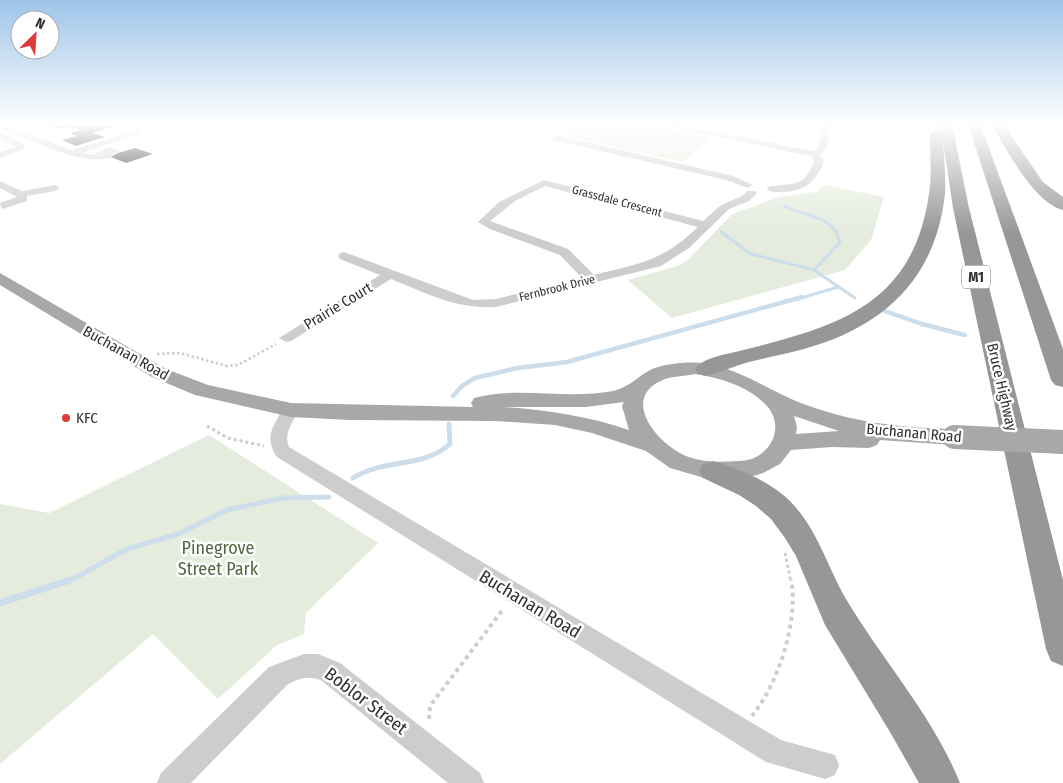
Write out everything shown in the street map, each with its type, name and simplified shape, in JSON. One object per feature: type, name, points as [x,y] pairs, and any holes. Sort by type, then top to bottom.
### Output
[{"type":"highway","points":[[706,369],[799,343],[842,328],[875,310],[904,283],[924,245],[936,200],[936,161]]},
{"type":"highway","name":"Bruce Highway","points":[[953,161],[963,218],[1063,649]]},
{"type":"highway","points":[[987,161],[1063,380]]},
{"type":"highway","points":[[1022,161],[1038,185],[1063,205]]},
{"type":"highway","points":[[713,471],[736,480],[765,497],[780,510],[792,525],[814,561],[836,612],[900,711],[940,783]]},
{"type":"main road","name":"Buchanan Road","points":[[0,278],[159,373],[202,390],[291,410],[350,413],[495,414],[555,418],[595,426],[652,446]]},
{"type":"main road","points":[[686,368],[726,373],[746,381],[770,398],[780,410],[785,423],[784,443],[774,456],[758,466],[737,471],[713,471],[679,462],[652,446],[639,431],[633,416],[632,402],[638,390],[652,378],[686,368]]},
{"type":"main road","name":"Buchanan Road","points":[[350,413],[521,400],[584,402],[614,398],[638,390]]},
{"type":"main road","name":"Buchanan Road","points":[[770,398],[811,415],[850,427],[894,434],[1063,449]]},
{"type":"main road","name":"Buchanan Road","points":[[784,443],[832,438],[1063,442]]},
{"type":"street","points":[[653,161],[728,178],[750,189],[768,194],[772,189],[790,188],[809,182],[813,178],[818,161]]},
{"type":"street","name":"Grassdale Crescent","points":[[591,280],[565,253],[547,245],[496,229],[484,222],[489,213],[531,188],[544,183],[705,225]]},
{"type":"street","points":[[0,184],[21,194],[55,188]]},
{"type":"street","name":"Fernbrook Drive","points":[[344,256],[456,300],[473,304],[496,303],[657,264],[673,256],[727,206],[746,200],[750,189]]},
{"type":"street","points":[[2,206],[23,199],[21,194]]},
{"type":"street","name":"Prairie Court","points":[[286,338],[390,274]]},
{"type":"street","points":[[278,446],[280,432],[291,410]]},
{"type":"street","name":"Buchanan Road","points":[[278,446],[283,452],[514,594],[776,752],[825,765]]},
{"type":"street","name":"Boblor Street","points":[[172,783],[278,676],[294,668],[315,665],[331,672],[470,783]]},
{"type":"path","points":[[156,354],[180,353],[227,366],[238,365],[286,338]]},
{"type":"path","points":[[207,426],[228,438],[258,446],[278,446]]},
{"type":"path","points":[[429,719],[430,706],[514,594]]},
{"type":"green space","points":[[825,185],[884,197],[871,240],[845,270],[672,318],[628,280],[674,267],[687,261],[732,214],[779,197],[816,192]]},
{"type":"green space","name":"Pinegrove Street Park","points":[[209,435],[378,543],[306,613],[304,634],[277,645],[218,699],[153,634],[0,764],[0,504],[49,513]]},
{"type":"building","points":[[120,161],[133,161],[126,163]]},
{"type":"waterway","points":[[784,206],[818,218],[832,227],[837,233],[840,242],[814,270]]},
{"type":"waterway","points":[[721,232],[751,254],[814,270]]},
{"type":"waterway","points":[[814,270],[855,298]]},
{"type":"waterway","points":[[798,299],[838,287]]},
{"type":"waterway","points":[[453,396],[462,386],[475,378],[518,368],[567,362],[802,297]]},
{"type":"waterway","points":[[882,310],[922,324],[965,335]]},
{"type":"waterway","points":[[353,478],[377,468],[427,457],[439,452],[450,444],[449,424]]},
{"type":"waterway","points":[[68,582],[127,549],[178,534],[227,510],[283,498],[329,497]]},
{"type":"waterway","points":[[0,603],[70,580]]},
{"type":"place","name":"KFC","points":[[66,418]]}]
